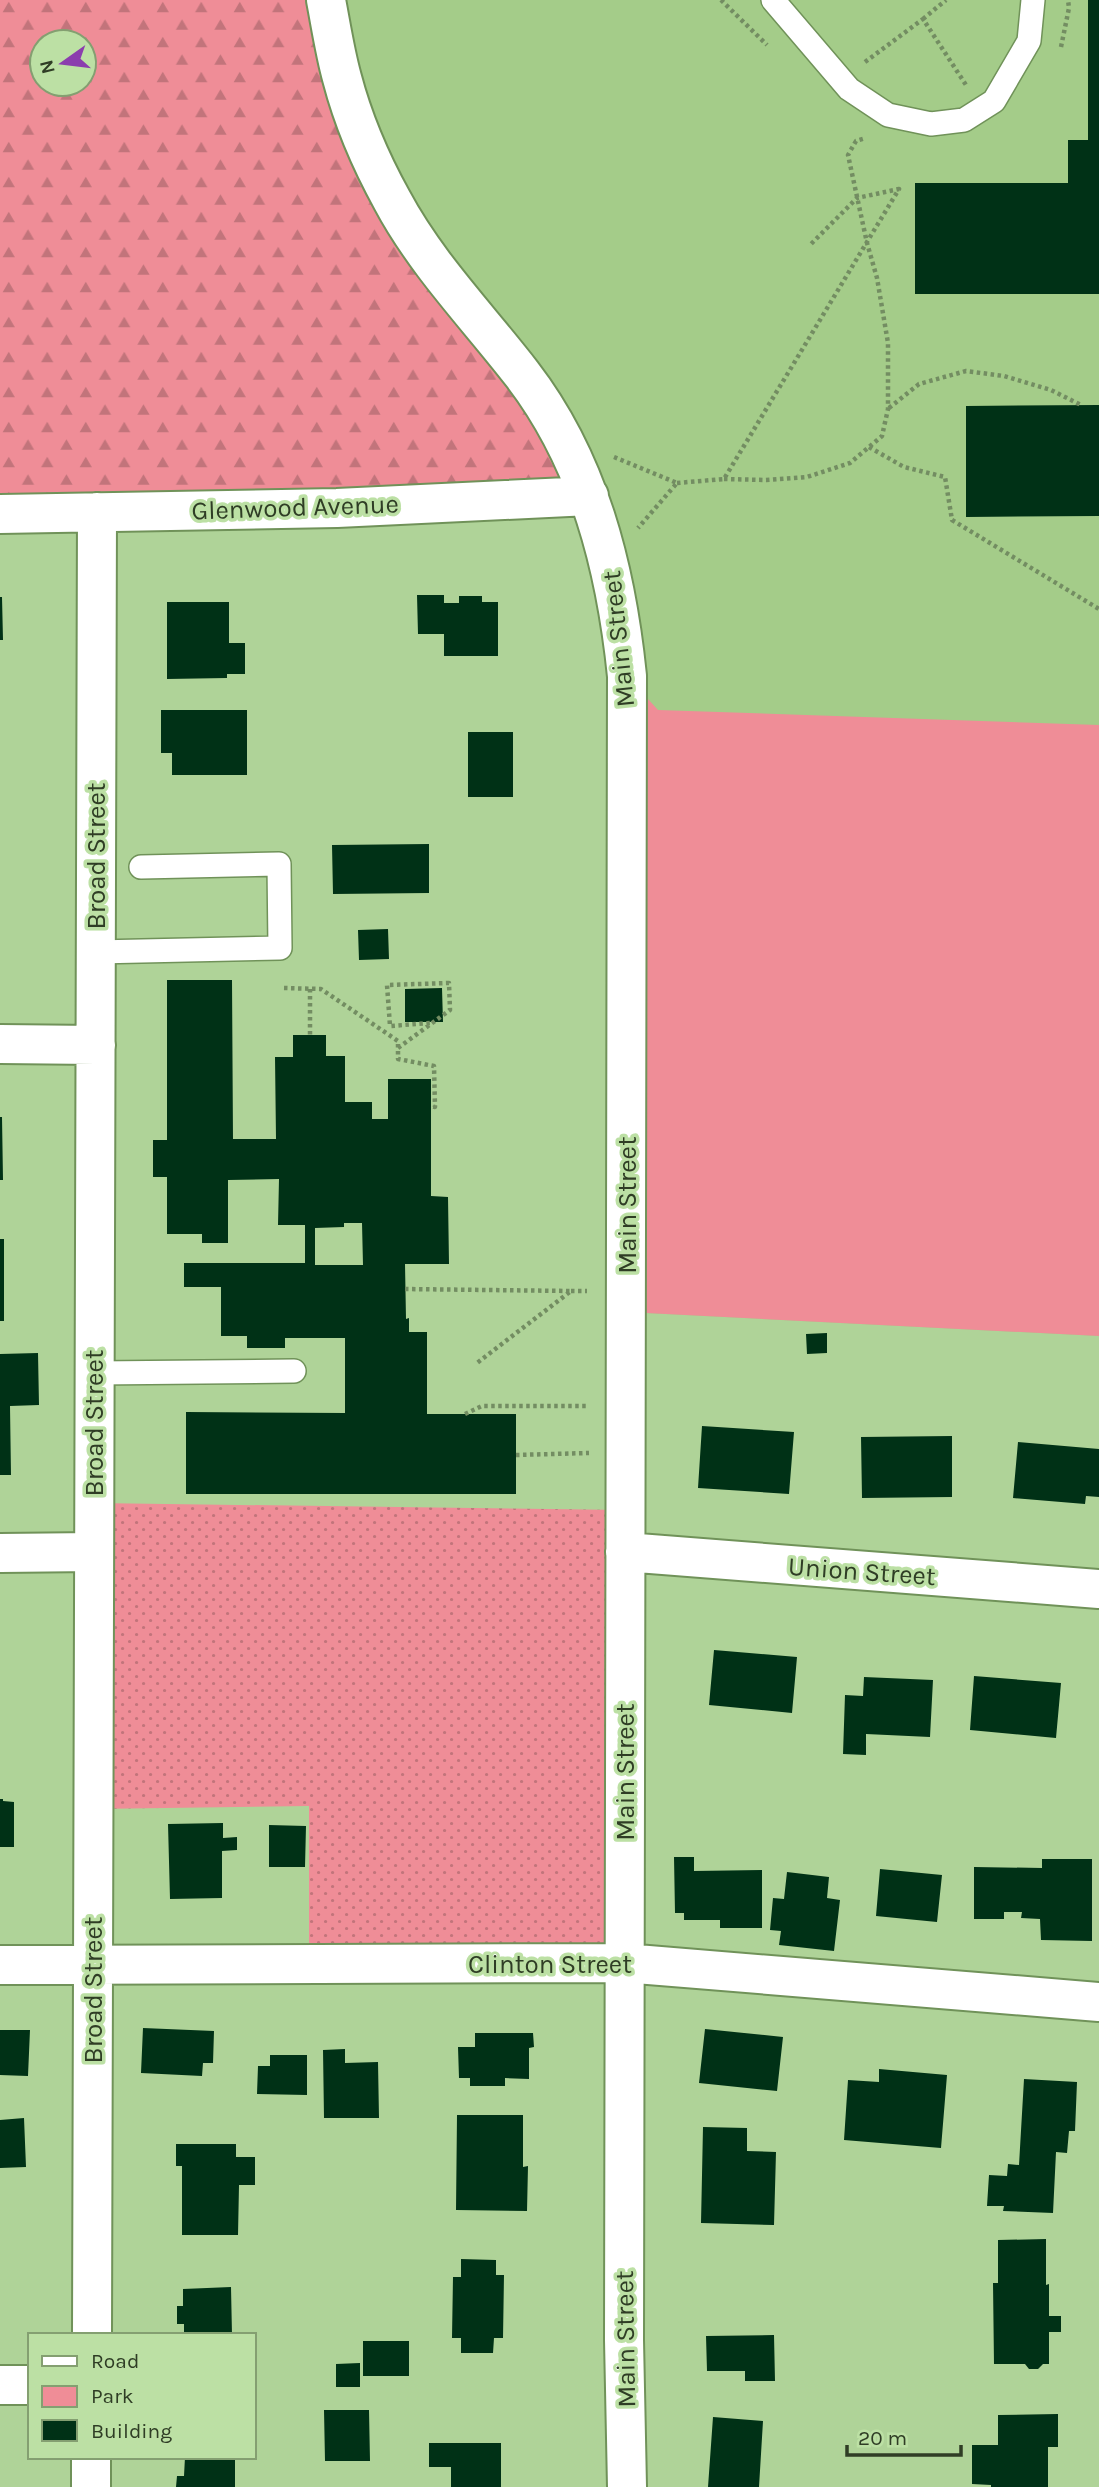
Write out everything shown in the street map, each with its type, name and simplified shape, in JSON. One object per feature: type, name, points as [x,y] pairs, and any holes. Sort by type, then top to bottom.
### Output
[{"type":"street","name":"Main Street","points":[[326,0],[341,78],[363,141],[393,202],[432,264],[524,377],[560,435],[589,496],[610,560],[621,618],[627,676],[624,1963],[627,2487]]},
{"type":"street","name":"Glenwood Avenue","points":[[0,514],[337,508],[589,496]]},
{"type":"street","name":"Broad Street","points":[[92,2333],[97,512]]},
{"type":"street","points":[[0,1044],[96,1045]]},
{"type":"street","points":[[0,1553],[94,1552]]},
{"type":"street","name":"Union Street","points":[[625,1552],[1099,1589]]},
{"type":"street","name":"Clinton Street","points":[[0,1965],[624,1963],[1099,2002]]},
{"type":"street","points":[[0,2385],[28,2385]]},
{"type":"street","points":[[625,2394],[633,2473],[638,2487]]},
{"type":"street","points":[[91,2487],[92,2459]]},
{"type":"lane","points":[[773,0],[849,89],[888,115],[931,124],[964,120],[994,101],[1029,41],[1033,0]]},
{"type":"lane","points":[[96,952],[280,948],[279,864],[141,867]]},
{"type":"lane","points":[[95,1373],[294,1371]]},
{"type":"path","points":[[862,64],[946,0]]},
{"type":"path","points":[[923,19],[969,89]]},
{"type":"path","points":[[677,483],[807,477],[850,463],[881,436],[888,409],[888,343],[877,278],[848,155]]},
{"type":"path","points":[[724,479],[899,189],[857,198],[809,246]]},
{"type":"path","points":[[888,409],[919,383],[966,371],[1004,376],[1051,390],[1081,405]]},
{"type":"path","points":[[869,447],[904,467],[945,477],[951,520],[1099,609]]},
{"type":"path","points":[[398,1048],[450,1010],[449,983],[387,985],[390,1026],[431,1023]]},
{"type":"path","points":[[284,988],[321,989],[398,1041],[398,1059],[434,1066],[435,1107],[430,1106]]},
{"type":"path","points":[[310,989],[310,1035]]},
{"type":"path","points":[[405,1289],[571,1291],[478,1363]]},
{"type":"path","points":[[464,1414],[482,1406],[626,1406]]},
{"type":"path","points":[[516,1455],[626,1452]]},
{"type":"shaded area","points":[[326,0],[1099,0],[1099,1336],[626,1312],[610,560],[432,264]]},
{"type":"green space","points":[[0,0],[326,0],[341,77],[589,496],[0,514]]},
{"type":"green space","points":[[627,676],[658,710],[1099,725],[1099,1336],[626,1312]]},
{"type":"green space","points":[[94,1503],[626,1510],[624,1963],[309,1964],[309,1806],[93,1809]]},
{"type":"building","points":[[1088,0],[1099,0],[1099,294],[915,294],[915,183],[1068,183],[1068,140],[1088,140]]},
{"type":"building","points":[[1099,405],[1099,516],[966,517],[966,406]]},
{"type":"building","points":[[417,595],[444,595],[444,603],[459,603],[459,596],[482,596],[482,602],[498,602],[498,656],[444,656],[444,634],[418,634]]},
{"type":"building","points":[[2,597],[3,640],[0,640]]},
{"type":"building","points":[[167,602],[229,602],[229,643],[245,643],[245,674],[227,674],[227,678],[167,679]]},
{"type":"building","points":[[161,710],[247,710],[247,775],[172,775],[172,753],[161,753]]},
{"type":"building","points":[[468,732],[513,732],[513,797],[468,797]]},
{"type":"building","points":[[429,844],[429,893],[333,894],[332,845]]},
{"type":"building","points":[[388,929],[389,959],[359,960],[358,930]]},
{"type":"building","points":[[167,980],[232,980],[233,1139],[276,1139],[275,1057],[293,1057],[293,1035],[326,1035],[326,1056],[345,1056],[345,1102],[372,1102],[372,1119],[388,1119],[388,1079],[431,1079],[431,1196],[448,1197],[449,1264],[405,1264],[406,1319],[409,1318],[409,1332],[427,1332],[427,1414],[516,1414],[516,1494],[186,1494],[186,1412],[345,1413],[345,1338],[285,1338],[285,1348],[247,1348],[247,1336],[221,1336],[221,1287],[184,1287],[184,1263],[305,1263],[305,1225],[278,1225],[279,1179],[228,1180],[228,1243],[202,1243],[202,1234],[167,1234],[167,1177],[153,1177],[153,1140],[167,1140]],"holes":[[[362,1223],[363,1265],[315,1265],[315,1228]]]},
{"type":"building","points":[[442,988],[443,1022],[405,1022],[405,989]]},
{"type":"building","points":[[2,1117],[3,1180],[0,1180]]},
{"type":"building","points":[[0,1239],[4,1239],[4,1321],[0,1321]]},
{"type":"building","points":[[827,1333],[827,1353],[807,1354],[806,1334]]},
{"type":"building","points":[[38,1353],[39,1405],[10,1406],[11,1475],[0,1475],[0,1354]]},
{"type":"building","points":[[702,1426],[794,1432],[789,1494],[698,1488]]},
{"type":"building","points":[[952,1436],[952,1497],[862,1498],[861,1437]]},
{"type":"building","points":[[1018,1442],[1099,1449],[1099,1497],[1086,1496],[1085,1504],[1013,1498]]},
{"type":"building","points":[[714,1650],[797,1657],[792,1713],[709,1705]]},
{"type":"building","points":[[974,1676],[1061,1683],[1056,1738],[970,1730]]},
{"type":"building","points":[[864,1677],[933,1680],[930,1737],[866,1734],[866,1755],[843,1754],[845,1695],[863,1696]]},
{"type":"building","points":[[0,1799],[14,1802],[14,1847],[0,1847]]},
{"type":"building","points":[[223,1823],[223,1838],[237,1837],[237,1850],[222,1851],[222,1898],[170,1899],[168,1824]]},
{"type":"building","points":[[269,1825],[306,1826],[305,1867],[269,1867]]},
{"type":"building","points":[[674,1857],[694,1857],[694,1871],[762,1870],[762,1928],[720,1928],[720,1920],[684,1920],[684,1913],[675,1913]]},
{"type":"building","points":[[1042,1859],[1092,1859],[1092,1941],[1041,1940],[1040,1919],[1021,1918],[1022,1912],[1004,1912],[1004,1919],[974,1919],[974,1867],[1042,1868]]},
{"type":"building","points":[[880,1869],[942,1875],[937,1922],[876,1916]]},
{"type":"building","points":[[787,1872],[829,1877],[827,1898],[840,1900],[834,1951],[779,1945],[781,1931],[770,1930],[773,1898],[784,1899]]},
{"type":"building","points":[[143,2028],[214,2031],[213,2063],[203,2063],[202,2076],[141,2073]]},
{"type":"building","points":[[705,2029],[783,2037],[777,2091],[699,2083]]},
{"type":"building","points":[[0,2030],[30,2030],[28,2076],[0,2075]]},
{"type":"building","points":[[475,2033],[533,2033],[534,2047],[529,2048],[529,2079],[505,2078],[505,2086],[470,2086],[470,2078],[459,2078],[458,2047],[475,2047]]},
{"type":"building","points":[[345,2049],[345,2063],[378,2062],[379,2118],[324,2118],[323,2050]]},
{"type":"building","points":[[270,2055],[307,2055],[307,2095],[257,2094],[258,2066],[270,2066]]},
{"type":"building","points":[[879,2069],[947,2075],[941,2148],[844,2140],[848,2080],[879,2082]]},
{"type":"building","points":[[1024,2079],[1077,2082],[1075,2131],[1069,2131],[1067,2153],[1056,2152],[1053,2213],[1003,2211],[1004,2206],[987,2206],[989,2175],[1007,2176],[1008,2164],[1019,2165]]},
{"type":"building","points":[[457,2115],[523,2115],[523,2167],[528,2166],[527,2211],[456,2210]]},
{"type":"building","points":[[24,2118],[26,2167],[0,2168],[0,2120]]},
{"type":"building","points":[[703,2127],[747,2128],[747,2151],[776,2152],[774,2225],[701,2223]]},
{"type":"building","points":[[176,2144],[236,2144],[236,2157],[255,2157],[255,2185],[239,2185],[238,2235],[182,2235],[182,2166],[176,2166]]},
{"type":"building","points":[[1046,2239],[1049,2316],[1061,2316],[1061,2332],[1049,2332],[1049,2364],[1043,2364],[1038,2369],[1029,2369],[1025,2364],[994,2364],[993,2283],[998,2283],[998,2240]]},
{"type":"building","points":[[461,2259],[496,2260],[496,2275],[504,2275],[503,2338],[494,2338],[493,2353],[461,2353],[461,2338],[452,2338],[453,2277],[461,2277]]},
{"type":"building","points":[[231,2287],[232,2333],[184,2333],[184,2324],[177,2324],[177,2306],[183,2306],[183,2289]]},
{"type":"building","points":[[774,2335],[775,2381],[745,2381],[745,2371],[707,2371],[706,2336]]},
{"type":"building","points":[[363,2341],[409,2341],[409,2376],[363,2376]]},
{"type":"building","points":[[360,2363],[360,2387],[336,2387],[336,2364]]},
{"type":"building","points":[[324,2410],[369,2410],[370,2461],[325,2461]]},
{"type":"building","points":[[1058,2414],[1058,2447],[1048,2447],[1048,2487],[991,2487],[972,2484],[972,2445],[998,2445],[998,2415]]},
{"type":"building","points":[[713,2417],[763,2421],[759,2487],[708,2487]]},
{"type":"building","points":[[429,2443],[501,2443],[501,2487],[451,2487],[451,2467],[429,2467]]},
{"type":"building","points":[[185,2459],[235,2459],[235,2487],[176,2487],[177,2476],[184,2476]]}]
